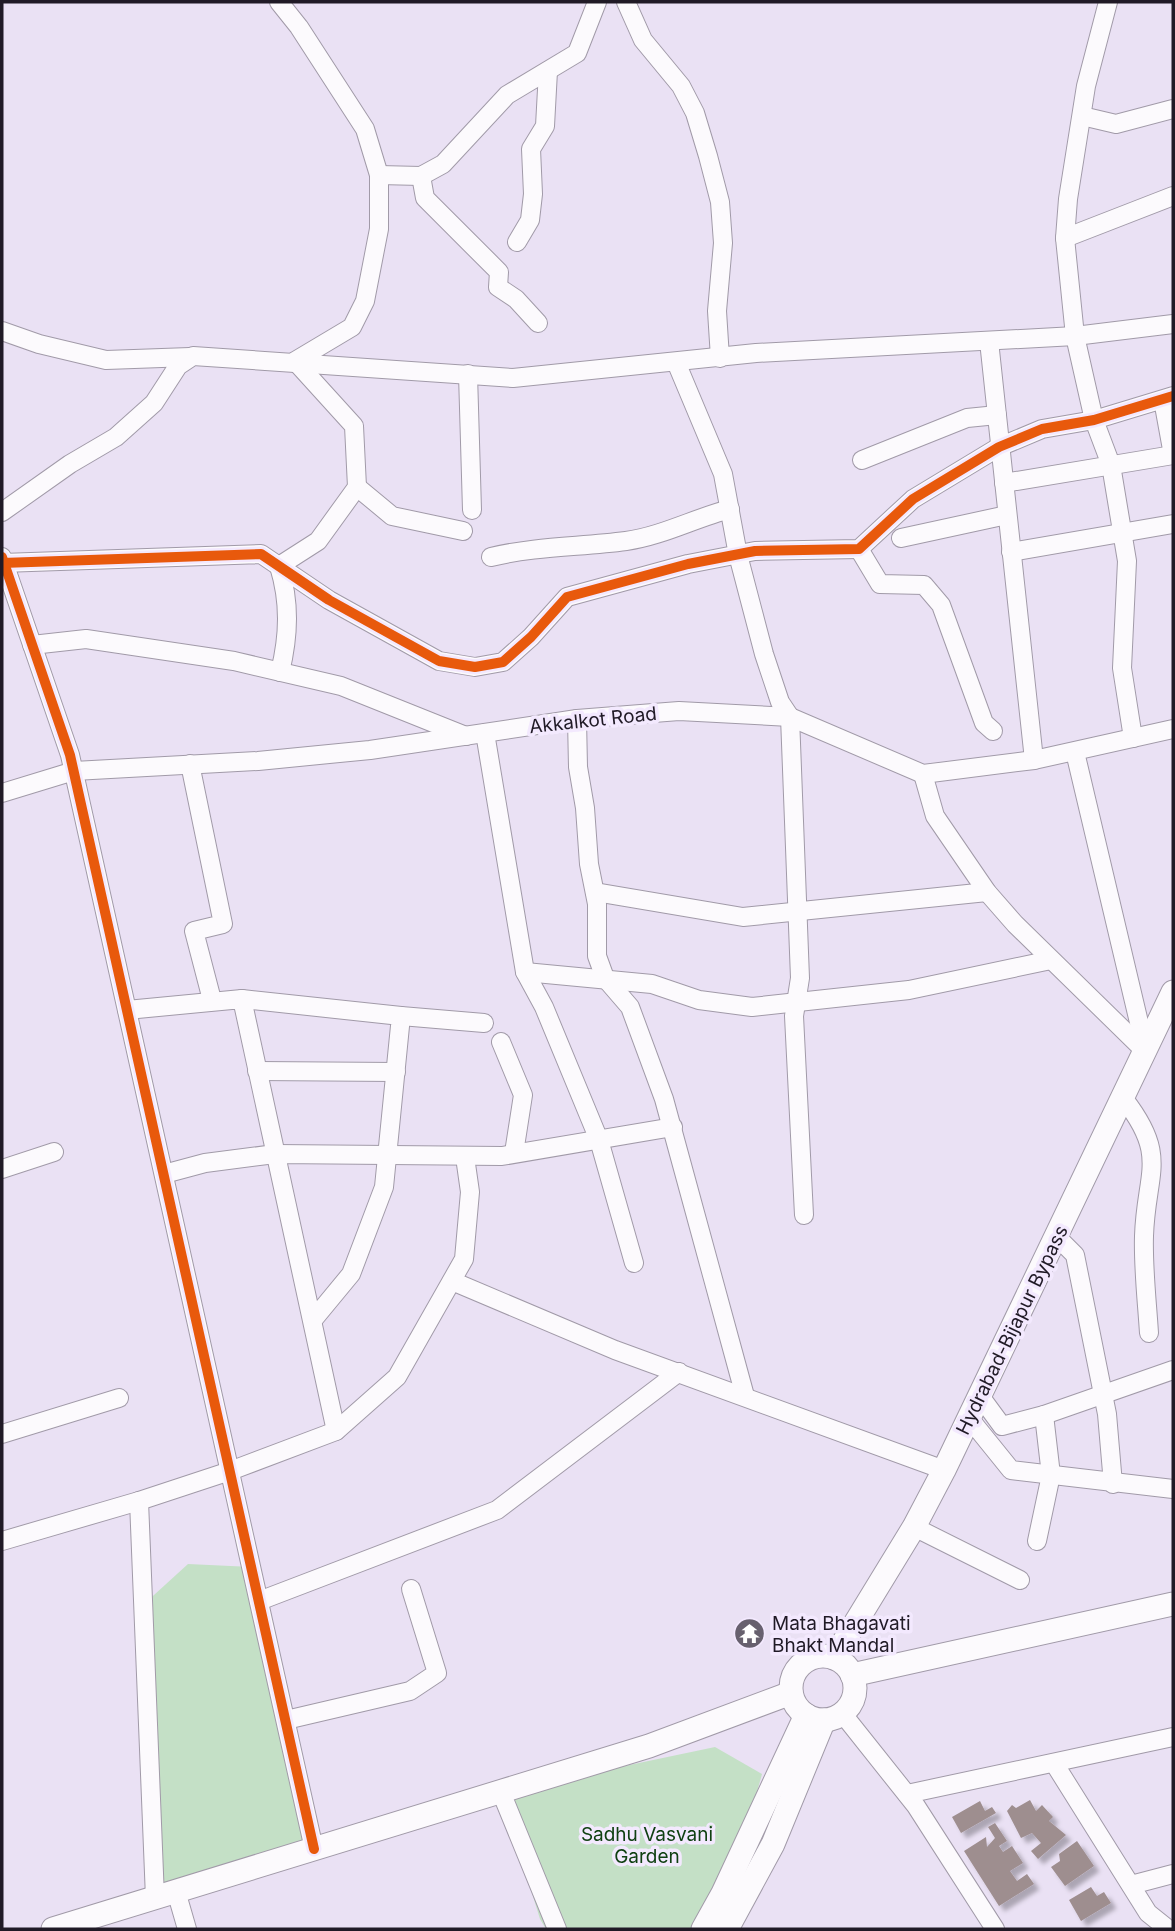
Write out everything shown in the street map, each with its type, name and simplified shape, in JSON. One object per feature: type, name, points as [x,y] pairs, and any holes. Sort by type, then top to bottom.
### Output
[{"type":"main road","name":"Hydrabad-Bijapur Bypass","points":[[834,1658],[914,1527],[944,1470],[1173,993]]},
{"type":"main road","points":[[852,1675],[1173,1604]]},
{"type":"main road","points":[[702,1929],[824,1716],[854,1696],[852,1675],[847,1668],[834,1658],[823,1656],[803,1664],[792,1682],[791,1693],[794,1702],[824,1716]]},
{"type":"main road","points":[[53,1929],[649,1746],[791,1693]]},
{"type":"main road","points":[[727,1929],[773,1844],[824,1716]]},
{"type":"street","points":[[279,2],[365,129],[379,175],[379,229],[365,301],[352,327],[295,361]]},
{"type":"street","points":[[379,175],[421,176],[443,164],[507,95],[577,53],[597,2]]},
{"type":"street","points":[[626,2],[643,40],[681,86],[695,113],[708,156],[720,202],[723,243],[716,311],[720,358]]},
{"type":"street","points":[[1108,2],[1097,35],[1082,116],[1068,199],[1065,238],[1075,336],[1094,420],[1111,465],[1122,533],[1127,590],[1122,668],[1133,738]]},
{"type":"street","points":[[517,242],[530,219],[533,194],[531,149],[545,125],[548,71]]},
{"type":"street","points":[[1082,116],[1116,124],[1173,110]]},
{"type":"street","points":[[421,176],[425,198],[499,272],[498,287],[516,299],[538,323]]},
{"type":"street","points":[[1065,238],[1173,196]]},
{"type":"street","points":[[2,331],[39,344],[106,360],[194,356],[513,378],[720,358],[1075,336],[1173,324]]},
{"type":"street","points":[[989,341],[1034,760]]},
{"type":"street","points":[[2,512],[70,464],[116,437],[154,403],[178,366],[194,356]]},
{"type":"street","points":[[279,566],[318,541],[357,487],[354,426],[295,361]]},
{"type":"street","points":[[677,362],[723,474],[738,555],[776,690],[790,717],[795,911],[800,978],[794,1002],[804,1215]]},
{"type":"street","points":[[468,374],[472,510]]},
{"type":"street","points":[[314,1849],[74,771],[2,561],[261,554],[329,600],[439,661],[475,667],[503,662],[531,637],[566,597],[688,564],[738,555],[804,548],[859,549],[913,499],[999,447],[1042,429],[1094,420],[1168,398],[1173,455],[1004,483]]},
{"type":"street","points":[[862,460],[967,418],[997,415]]},
{"type":"street","points":[[357,487],[392,516],[463,531]]},
{"type":"street","points":[[491,557],[530,548],[566,548],[626,541],[730,509]]},
{"type":"street","points":[[901,538],[1007,515]]},
{"type":"street","points":[[1011,552],[1173,524]]},
{"type":"street","points":[[859,549],[880,584],[924,584],[941,605],[984,723],[993,731]]},
{"type":"street","points":[[279,566],[288,595],[286,647],[280,672]]},
{"type":"street","points":[[32,645],[86,639],[150,647],[280,672],[341,686],[466,736]]},
{"type":"street","name":"Akkalkot Road","points":[[2,793],[74,771],[370,750],[577,719],[678,710],[790,717],[923,774]]},
{"type":"street","points":[[577,719],[578,767],[595,892],[597,956],[606,978],[630,1007],[673,1127],[745,1396]]},
{"type":"street","points":[[1146,1052],[1051,960],[987,892],[935,816],[923,774],[1034,760],[1173,729]]},
{"type":"street","points":[[485,733],[525,972],[544,1007],[599,1140],[634,1263]]},
{"type":"street","points":[[1075,752],[1146,1052]]},
{"type":"street","points":[[190,764],[223,924],[194,931],[212,1000]]},
{"type":"street","points":[[595,892],[743,917],[987,892]]},
{"type":"street","points":[[525,972],[652,984],[699,1000],[752,1007],[909,990],[1051,960]]},
{"type":"street","points":[[127,1010],[242,999],[484,1023]]},
{"type":"street","points":[[242,999],[336,1431]]},
{"type":"street","points":[[313,1320],[351,1274],[384,1187],[401,1016]]},
{"type":"street","points":[[501,1042],[523,1095],[514,1153]]},
{"type":"street","points":[[257,1071],[396,1072]]},
{"type":"street","points":[[1124,1099],[1143,1124],[1152,1150],[1143,1251],[1149,1333]]},
{"type":"street","points":[[164,1174],[205,1163],[275,1154],[466,1157],[514,1153],[673,1127]]},
{"type":"street","points":[[2,1169],[54,1152]]},
{"type":"street","points":[[2,1542],[230,1471],[336,1431],[397,1377],[464,1259],[470,1192],[466,1157]]},
{"type":"street","points":[[1057,1237],[1074,1255],[1103,1395],[1113,1484]]},
{"type":"street","points":[[452,1281],[615,1350],[944,1470]]},
{"type":"street","points":[[980,1396],[1002,1426],[1044,1415],[1173,1370]]},
{"type":"street","points":[[259,1601],[497,1510],[679,1372]]},
{"type":"street","points":[[2,1434],[119,1398]]},
{"type":"street","points":[[1037,1541],[1051,1475],[1044,1415]]},
{"type":"street","points":[[970,1418],[1011,1470],[1173,1489]]},
{"type":"street","points":[[139,1501],[166,1895],[187,1929]]},
{"type":"street","points":[[914,1527],[1020,1580]]},
{"type":"street","points":[[286,1720],[410,1691],[437,1673],[411,1589]]},
{"type":"street","points":[[824,1716],[907,1794],[995,1929]]},
{"type":"street","points":[[907,1794],[1173,1737]]},
{"type":"street","points":[[1054,1763],[1148,1913],[1168,1929]]},
{"type":"street","points":[[501,1792],[557,1929]]},
{"type":"street","points":[[1131,1885],[1173,1874]]},
{"type":"green space","points":[[188,1564],[252,1567],[314,1849],[155,1898],[143,1605]]},
{"type":"green space","name":"Sadhu Vasvani Garden","points":[[715,1747],[762,1774],[745,1835],[697,1929],[546,1929],[540,1919],[501,1792]]},
{"type":"building","points":[[1030,1800],[1036,1811],[1042,1805],[1053,1817],[1049,1821],[1066,1835],[1038,1859],[1031,1851],[1041,1843],[1032,1833],[1021,1838],[1007,1811],[1012,1805],[1016,1808]]},
{"type":"building","points":[[980,1801],[985,1811],[992,1807],[996,1813],[961,1833],[952,1817]]},
{"type":"building","points":[[995,1823],[1007,1841],[999,1846],[1003,1852],[1012,1846],[1023,1863],[1010,1871],[1017,1881],[1027,1874],[1034,1884],[999,1906],[964,1851],[986,1837],[987,1847],[995,1838],[988,1827]]},
{"type":"building","points":[[1077,1841],[1094,1866],[1065,1886],[1051,1867],[1060,1861],[1059,1854]]},
{"type":"building","points":[[1091,1887],[1097,1896],[1104,1892],[1111,1903],[1081,1921],[1069,1900]]},
{"type":"cycle path","points":[[2,563],[261,554],[329,600],[439,661],[475,667],[503,662],[531,637],[567,597],[688,564],[755,551],[859,549],[913,499],[999,447],[1042,429],[1094,420],[1173,396]]},
{"type":"cycle path","points":[[2,557],[70,755],[314,1849]]},
{"type":"place","name":"Mata Bhagavati Bhakt Mandal","points":[[749,1634]]}]
